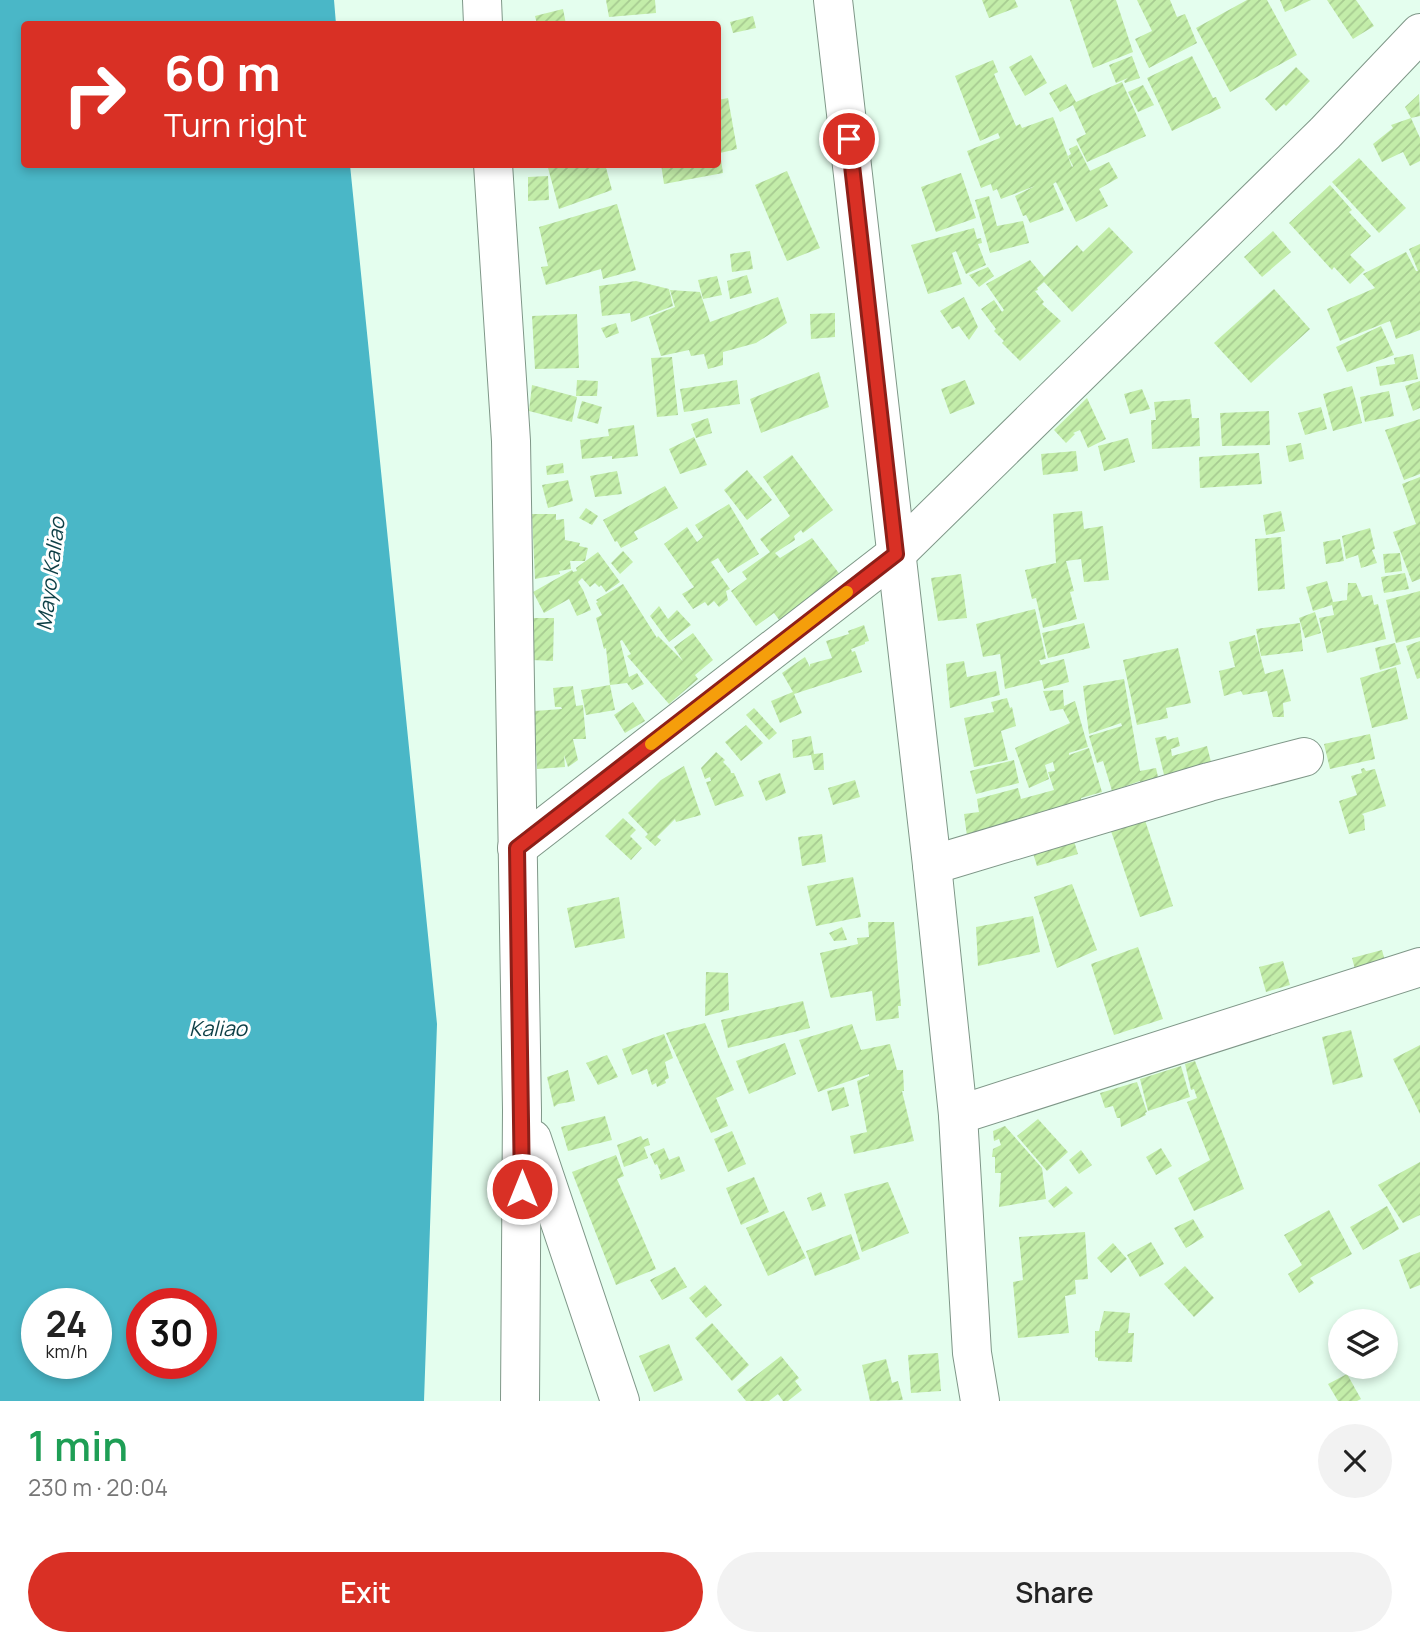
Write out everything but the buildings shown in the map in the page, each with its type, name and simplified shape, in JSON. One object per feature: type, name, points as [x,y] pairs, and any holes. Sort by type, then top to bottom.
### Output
[{"type":"street","points":[[482,0],[483,21]]},
{"type":"street","points":[[833,0],[932,865],[958,1115],[972,1353],[980,1401]]},
{"type":"street","points":[[517,848],[896,554],[1325,133],[1420,33]]},
{"type":"street","points":[[493,168],[511,441],[522,1110],[520,1401]]},
{"type":"street","points":[[932,865],[1209,782],[1304,757]]},
{"type":"street","points":[[958,1115],[1420,967]]},
{"type":"street","points":[[522,1110],[620,1401]]},
{"type":"water","name":"Kaliao","points":[[0,0],[334,0],[336,21],[21,21],[21,168],[350,168],[437,1024],[424,1401],[0,1401]]},
{"type":"slow traffic","points":[[651,744],[847,592]]},
{"type":"route","points":[[522,1189],[517,848],[896,554],[849,139]]},
{"type":"water label","name":"Mayo Kaliao","points":[[50,574]]}]
